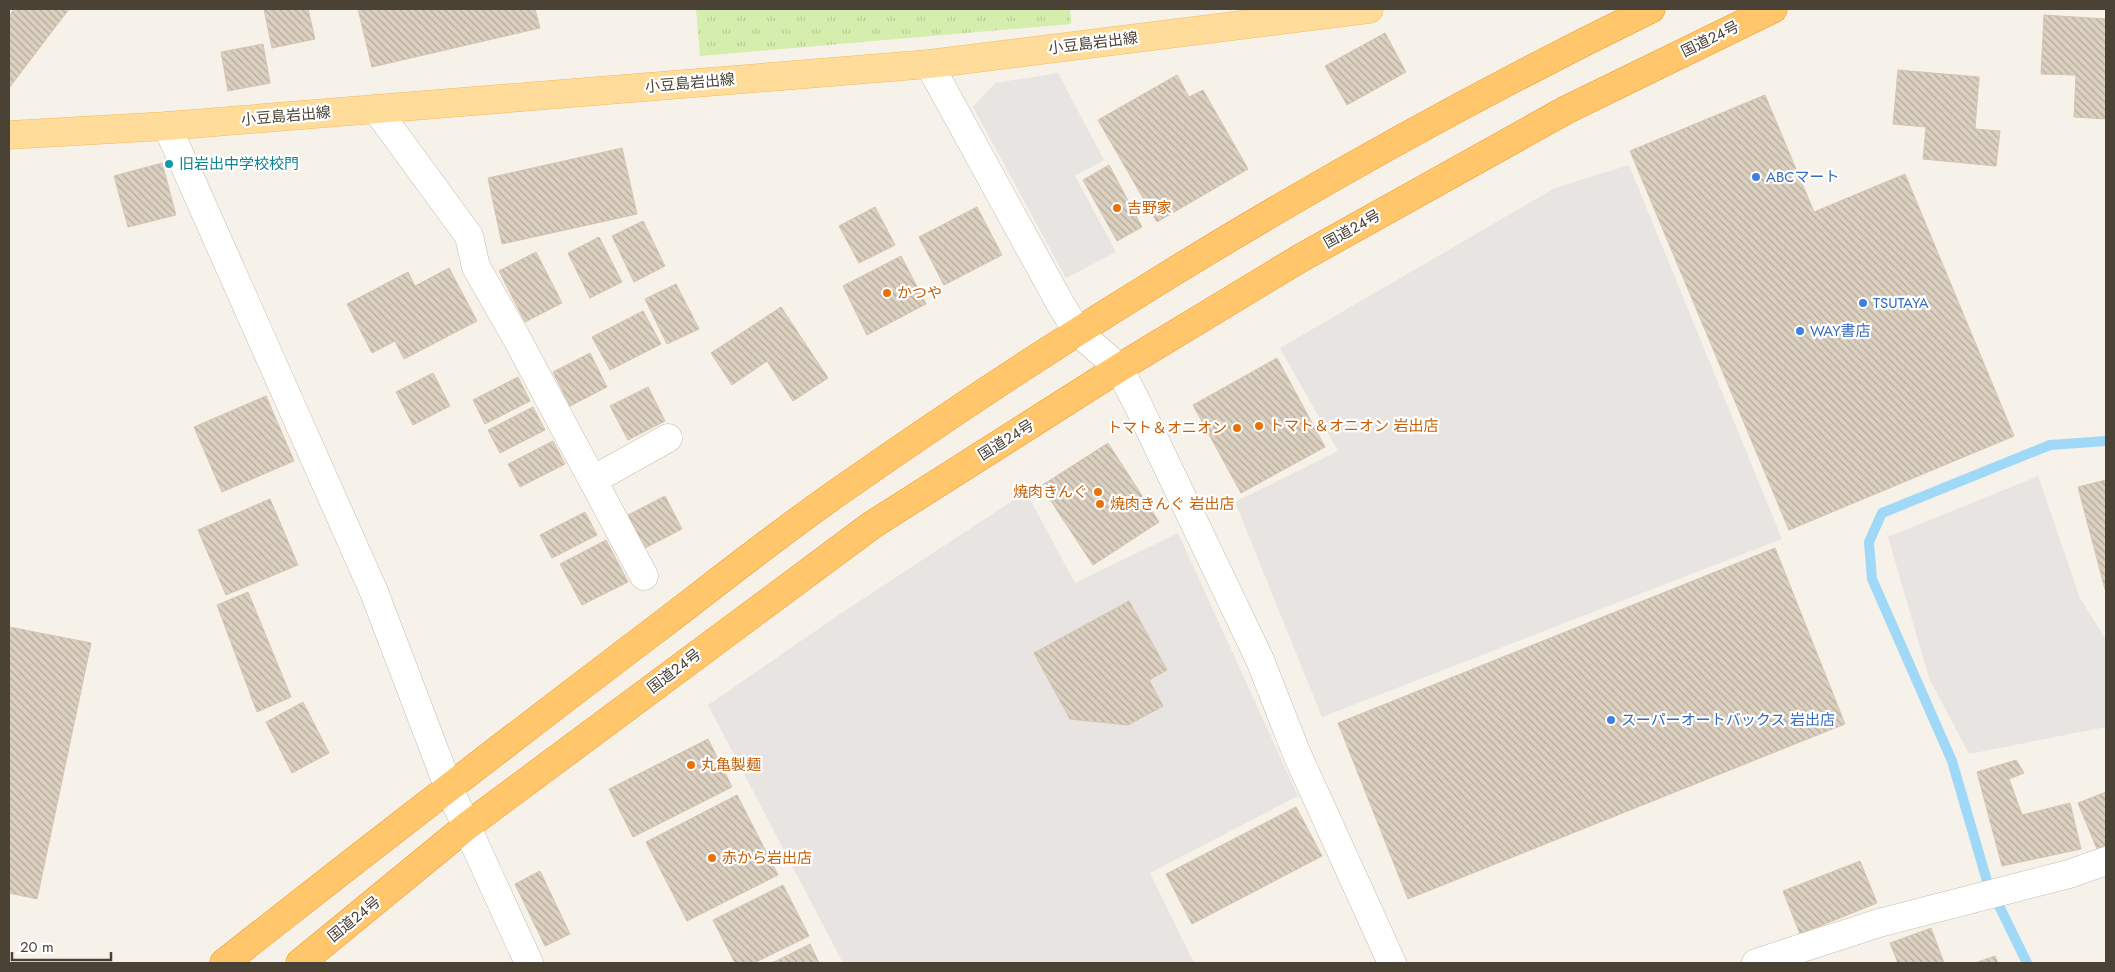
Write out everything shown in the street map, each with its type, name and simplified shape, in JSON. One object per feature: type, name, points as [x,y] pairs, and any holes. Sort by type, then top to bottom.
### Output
[{"type":"highway","points":[[224,963],[448,786],[832,496],[1077,331],[1273,212],[1540,63],[1650,9]]},
{"type":"highway","name":"国道24号","points":[[300,963],[467,826],[872,525],[1119,368],[1299,259],[1566,110],[1773,9]]},
{"type":"main road","name":"小豆島岩出線","points":[[9,135],[167,126],[929,64],[1369,9]]},
{"type":"street","points":[[929,64],[1060,305],[1077,331],[1119,368],[1260,660],[1296,752],[1392,963]]},
{"type":"street","points":[[376,109],[470,236],[476,268],[516,337],[644,576]]},
{"type":"street","points":[[167,126],[374,592],[448,786],[529,963]]},
{"type":"street","points":[[593,480],[668,438]]},
{"type":"street","points":[[1756,963],[1879,923],[2069,874],[2106,861]]},
{"type":"green space","points":[[696,9],[1070,9],[1071,24],[700,56]]},
{"type":"shaded area","points":[[1058,73],[1104,160],[1075,176],[1116,252],[1066,278],[973,107],[995,83]]},
{"type":"shaded area","points":[[1629,165],[1782,539],[1322,717],[1235,502],[1338,451],[1280,348],[1555,188]]},
{"type":"shaded area","points":[[2038,476],[2080,598],[2106,640],[2106,727],[1969,754],[1929,678],[1888,537]]},
{"type":"shaded area","points":[[1026,492],[1075,583],[1178,533],[1298,796],[1150,873],[1194,963],[843,963],[708,705],[843,612]]},
{"type":"building","points":[[14,9],[69,9],[9,88],[9,16]]},
{"type":"building","points":[[264,9],[308,9],[315,39],[272,48]]},
{"type":"building","points":[[358,9],[535,9],[540,28],[372,67]]},
{"type":"building","points":[[2044,15],[2106,19],[2106,119],[2074,117],[2076,75],[2041,74]]},
{"type":"building","points":[[1385,33],[1406,72],[1347,105],[1325,66]]},
{"type":"building","points":[[263,44],[270,83],[228,91],[221,52]]},
{"type":"building","points":[[1898,70],[1979,77],[1975,129],[2000,131],[1996,166],[1923,159],[1926,127],[1893,124]]},
{"type":"building","points":[[1177,75],[1189,97],[1203,90],[1248,169],[1157,222],[1098,120]]},
{"type":"building","points":[[1765,95],[1814,212],[1905,174],[2014,436],[1789,530],[1630,151]]},
{"type":"building","points":[[622,148],[637,214],[502,244],[488,178]]},
{"type":"building","points":[[162,163],[176,215],[128,227],[114,176]]},
{"type":"building","points":[[1109,165],[1142,227],[1117,241],[1083,180]]},
{"type":"building","points":[[875,207],[895,245],[859,263],[839,226]]},
{"type":"building","points":[[977,207],[1002,255],[944,285],[919,237]]},
{"type":"building","points":[[643,221],[665,266],[634,282],[612,236]]},
{"type":"building","points":[[599,237],[622,282],[590,298],[568,253]]},
{"type":"building","points":[[536,252],[562,303],[525,322],[499,271]]},
{"type":"building","points":[[901,256],[926,304],[867,335],[843,286]]},
{"type":"building","points":[[449,268],[477,321],[404,359],[395,341],[372,353],[347,304],[408,272],[415,286]]},
{"type":"building","points":[[676,284],[699,329],[667,344],[645,299]]},
{"type":"building","points":[[781,307],[828,378],[793,401],[767,361],[732,385],[711,353]]},
{"type":"building","points":[[643,311],[661,344],[610,370],[592,337]]},
{"type":"building","points":[[590,353],[607,387],[570,406],[553,372]]},
{"type":"building","name":"トマト＆オニオン 岩出店","points":[[1277,358],[1325,447],[1241,493],[1193,405]]},
{"type":"building","points":[[433,373],[450,406],[413,425],[396,392]]},
{"type":"building","points":[[518,377],[530,401],[485,424],[473,400]]},
{"type":"building","points":[[648,387],[665,421],[628,440],[610,406]]},
{"type":"building","points":[[266,396],[294,461],[222,492],[194,427]]},
{"type":"building","points":[[533,407],[545,430],[500,453],[488,430]]},
{"type":"building","points":[[553,441],[565,464],[520,487],[508,464]]},
{"type":"building","name":"焼肉きんぐ 岩出店","points":[[1108,443],[1159,522],[1093,565],[1041,486]]},
{"type":"building","points":[[2106,480],[2106,593],[2078,487]]},
{"type":"building","points":[[665,496],[682,529],[645,548],[628,515]]},
{"type":"building","points":[[270,499],[298,565],[226,595],[198,530]]},
{"type":"building","points":[[585,512],[597,535],[552,558],[540,535]]},
{"type":"building","points":[[606,540],[628,582],[582,605],[560,564]]},
{"type":"building","points":[[1775,548],[1845,724],[1408,899],[1338,723]]},
{"type":"building","points":[[248,592],[291,697],[257,712],[217,605]]},
{"type":"building","points":[[1129,601],[1167,670],[1149,680],[1163,706],[1128,725],[1070,719],[1034,653]]},
{"type":"building","points":[[9,627],[91,643],[37,899],[9,893]]},
{"type":"building","points":[[303,702],[329,753],[292,773],[266,722]]},
{"type":"building","points":[[708,739],[732,787],[633,837],[609,789]]},
{"type":"building","points":[[2016,760],[2024,773],[2009,779],[2022,815],[2070,803],[2081,849],[2002,866],[1977,772]]},
{"type":"building","points":[[2106,792],[2106,845],[2097,849],[2078,803]]},
{"type":"building","name":"赤から岩出店","points":[[737,795],[778,875],[687,921],[646,842]]},
{"type":"building","points":[[1296,807],[1322,856],[1192,924],[1166,874]]},
{"type":"building","points":[[1860,861],[1877,903],[1800,934],[1783,891]]},
{"type":"building","points":[[540,871],[570,934],[545,946],[515,884]]},
{"type":"building","points":[[783,885],[809,936],[754,963],[735,963],[713,920]]},
{"type":"building","points":[[1931,928],[1944,963],[1898,963],[1890,943]]},
{"type":"building","points":[[810,944],[819,963],[772,963]]},
{"type":"building","points":[[1995,956],[1998,963],[1975,963]]},
{"type":"waterway","points":[[2027,963],[1987,881],[1952,761],[1872,579],[1869,542],[1882,513],[2050,445],[2106,441]]},
{"type":"place","name":"旧岩出中学校校門","points":[[169,164]]},
{"type":"place","name":"ABCマート","points":[[1756,177]]},
{"type":"place","name":"吉野家","points":[[1117,208]]},
{"type":"place","name":"かつや","points":[[887,293]]},
{"type":"place","name":"TSUTAYA","points":[[1863,303]]},
{"type":"place","name":"WAY書店","points":[[1800,331]]},
{"type":"place","name":"トマト＆オニオン 岩出店","points":[[1259,426]]},
{"type":"place","name":"トマト＆オニオン","points":[[1237,428]]},
{"type":"place","name":"焼肉きんぐ","points":[[1098,492]]},
{"type":"place","name":"焼肉きんぐ 岩出店","points":[[1100,504]]},
{"type":"place","name":"スーパーオートバックス 岩出店","points":[[1611,720]]},
{"type":"place","name":"丸亀製麺","points":[[691,765]]},
{"type":"place","name":"赤から岩出店","points":[[712,858]]}]
